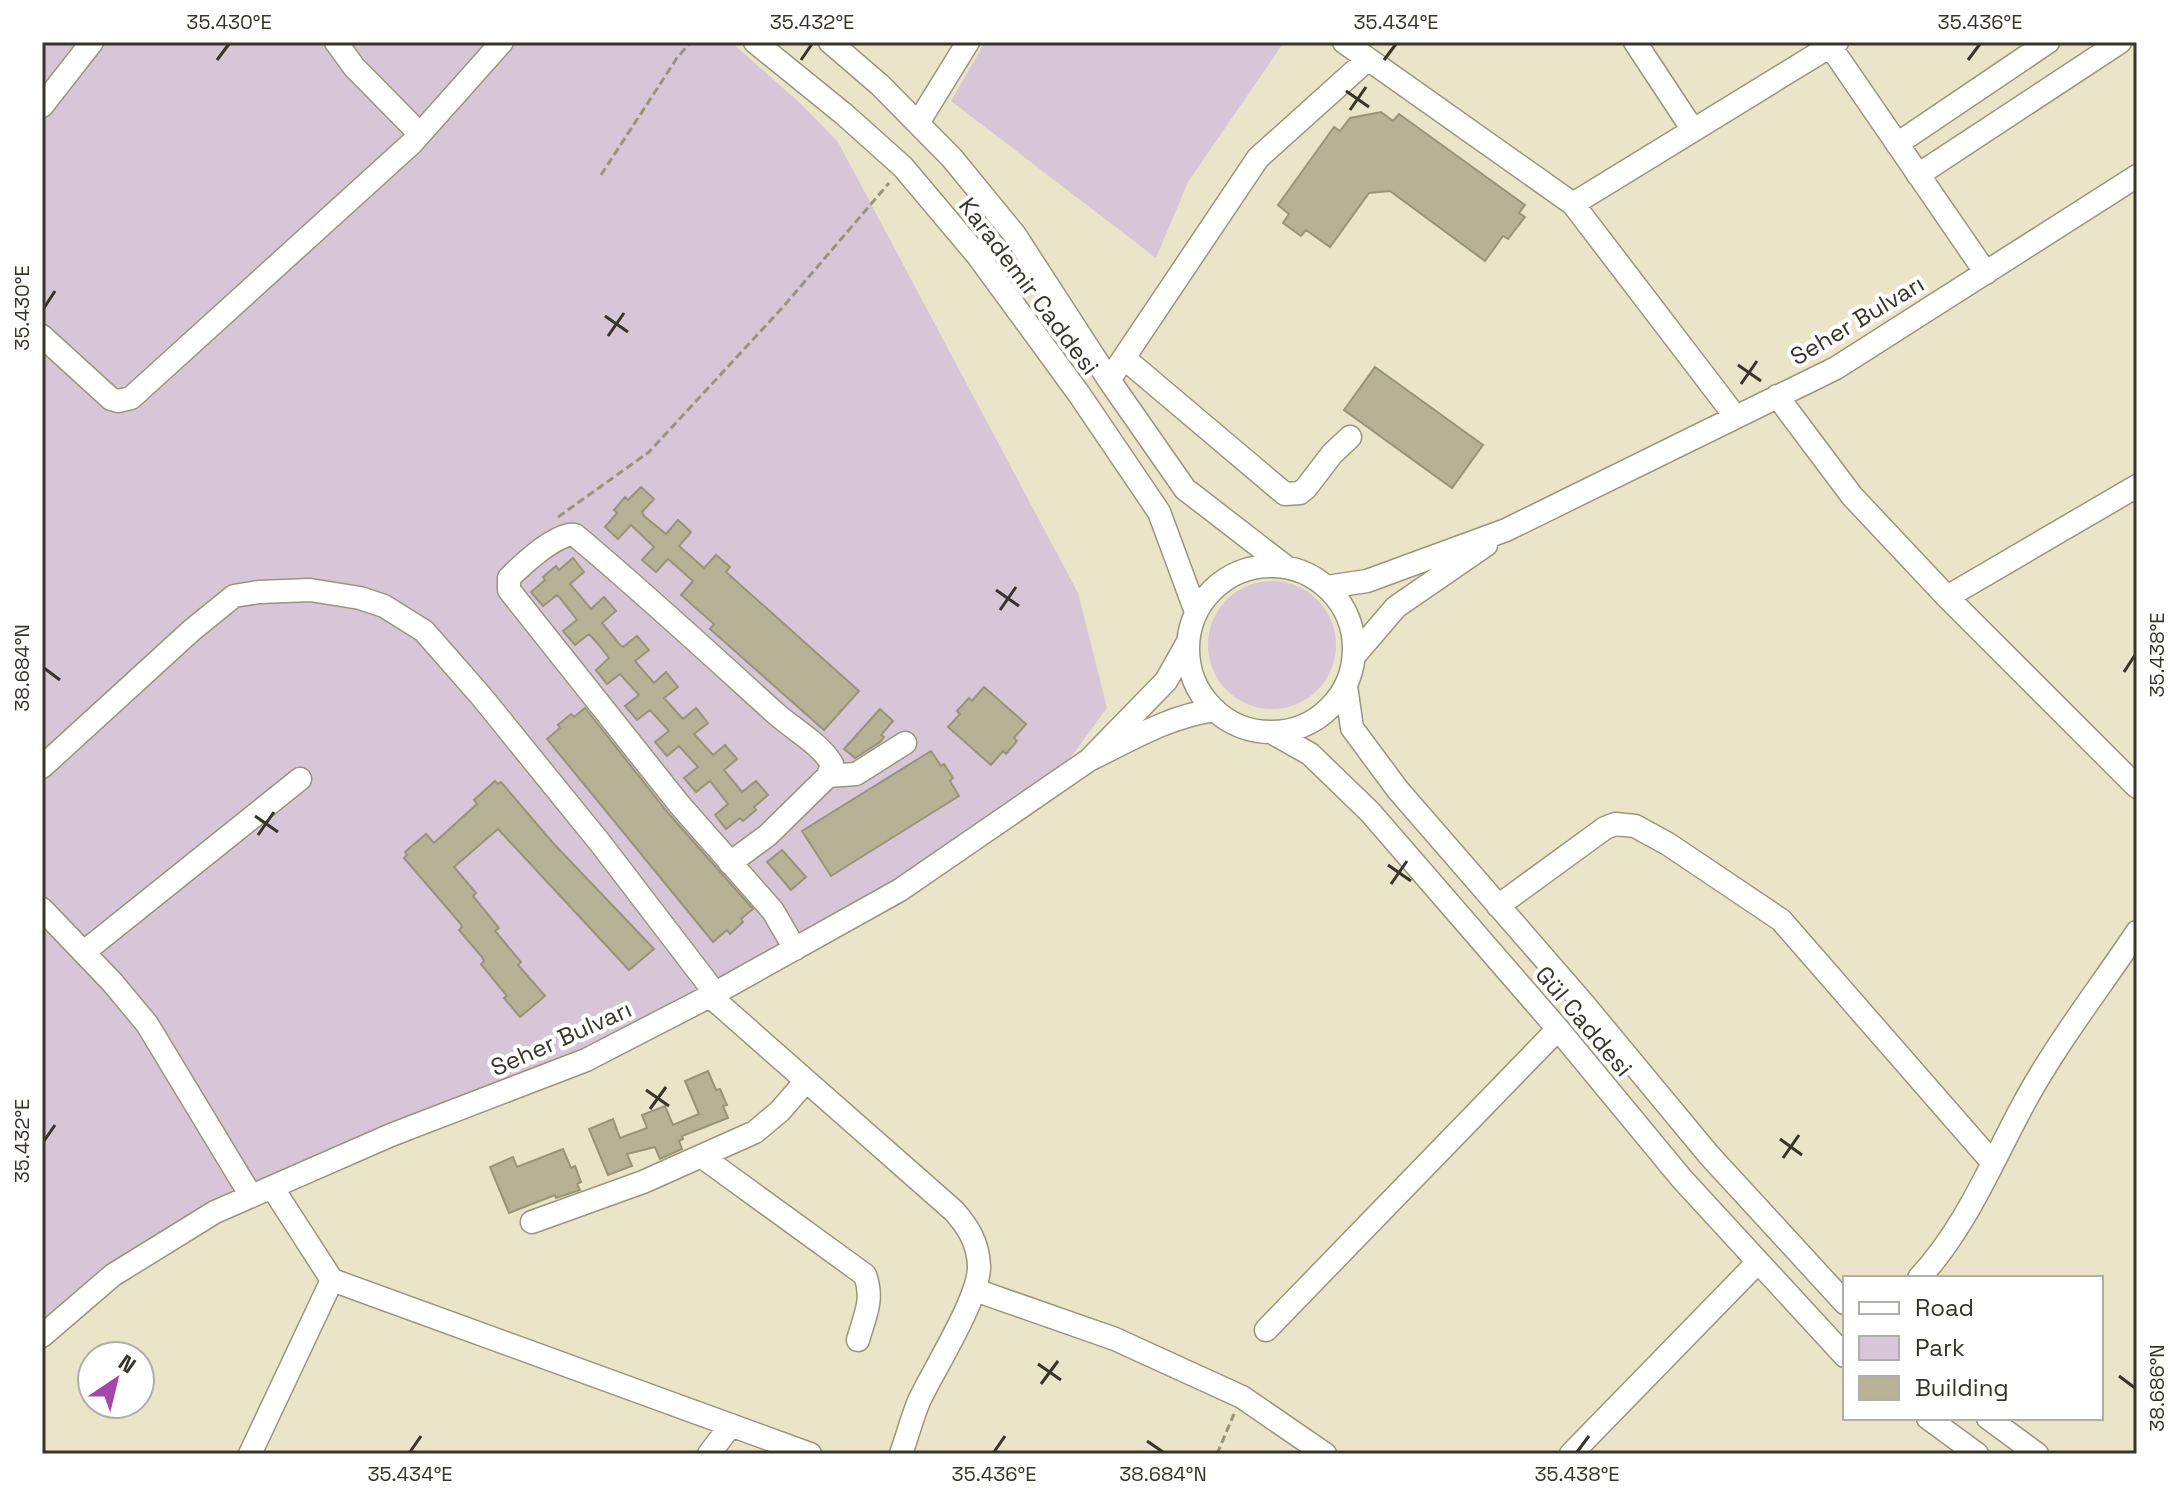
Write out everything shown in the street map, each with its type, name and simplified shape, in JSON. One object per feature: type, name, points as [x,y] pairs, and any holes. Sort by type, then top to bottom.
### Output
[{"type":"street","points":[[42,106],[92,42]]},
{"type":"street","points":[[336,42],[354,67],[420,134]]},
{"type":"street","points":[[42,336],[111,399],[131,398],[420,134],[502,42]]},
{"type":"street","name":"Karademir Caddesi","points":[[755,42],[903,167],[978,256],[1079,394],[1159,512],[1196,612]]},
{"type":"street","name":"Karademir Caddesi","points":[[830,42],[880,85],[952,158],[1015,235],[1109,380],[1185,489],[1286,567]]},
{"type":"street","points":[[918,123],[968,42]]},
{"type":"street","points":[[1344,42],[1573,204],[1735,416]]},
{"type":"street","points":[[1635,42],[1693,130]]},
{"type":"street","points":[[1897,144],[2048,42]]},
{"type":"street","points":[[1918,175],[2120,42]]},
{"type":"street","points":[[1573,204],[1825,46],[1986,273]]},
{"type":"street","points":[[1109,380],[1258,158],[1368,59]]},
{"type":"street","name":"Seher Bulvarı","points":[[1327,587],[1367,581],[1506,530],[1836,368],[2137,176]]},
{"type":"street","points":[[1124,358],[1285,494],[1296,494],[1306,488],[1332,454],[1350,437]]},
{"type":"street","points":[[1777,396],[1852,496],[1947,597],[2137,787]]},
{"type":"street","points":[[1947,597],[2134,493]]},
{"type":"street","name":"Seher Bulvarı","points":[[1354,656],[1396,607],[1506,530]]},
{"type":"street","points":[[730,863],[768,835],[828,776],[832,764],[821,750],[790,726],[634,585],[575,535],[565,535],[521,567],[508,581],[509,590],[679,804],[730,863],[773,911],[795,949]]},
{"type":"street","points":[[1255,567],[1286,567],[1300,571],[1327,587],[1337,599],[1351,626],[1354,656],[1346,686],[1338,699],[1315,719],[1301,726],[1271,732],[1241,726],[1215,710],[1205,699],[1191,672],[1188,641],[1196,612],[1215,588],[1240,571],[1255,567]]},
{"type":"street","points":[[42,767],[192,630],[234,596],[310,590],[360,598],[384,606],[424,631],[601,844],[713,994],[968,1227],[977,1247],[979,1269],[975,1290],[918,1403],[901,1454]]},
{"type":"street","name":"Seher Bulvarı","points":[[1089,760],[1166,681],[1188,641]]},
{"type":"street","name":"Gül Caddesi","points":[[1346,686],[1352,728],[1398,790],[1709,1155],[1843,1301]]},
{"type":"street","name":"Seher Bulvarı","points":[[42,1336],[113,1275],[215,1212],[391,1135],[586,1060],[713,994],[900,890],[1089,760],[1164,723],[1192,713],[1215,710]]},
{"type":"street","name":"Gül Caddesi","points":[[1271,732],[1310,754],[1370,812],[1558,1029],[1682,1179],[1843,1354]]},
{"type":"street","points":[[828,776],[856,774],[905,743]]},
{"type":"street","points":[[84,952],[300,779]]},
{"type":"street","points":[[1498,906],[1605,828],[1615,824],[1635,826],[1668,844],[1781,920],[1993,1163]]},
{"type":"street","points":[[42,909],[147,1024],[262,1191],[332,1280],[810,1454]]},
{"type":"street","points":[[1921,1276],[1938,1259],[2024,1103],[2137,932]]},
{"type":"street","points":[[1266,1330],[1558,1029]]},
{"type":"street","points":[[532,1222],[643,1182],[755,1132],[780,1111],[806,1081]]},
{"type":"street","points":[[701,1156],[865,1275],[871,1291],[858,1340]]},
{"type":"street","points":[[1571,1454],[1758,1262]]},
{"type":"street","points":[[250,1454],[332,1280]]},
{"type":"street","points":[[975,1290],[1115,1339],[1242,1397],[1325,1454]]},
{"type":"street","points":[[1931,1420],[1977,1454]]},
{"type":"street","points":[[1991,1420],[2037,1454]]},
{"type":"street","points":[[709,1454],[731,1425]]},
{"type":"path","points":[[601,175],[677,58],[691,42]]},
{"type":"path","points":[[558,517],[649,452],[783,307],[903,167]]},
{"type":"path","points":[[1217,1454],[1242,1397]]},
{"type":"green space","points":[[42,42],[731,42],[801,104],[838,142],[1078,593],[1107,708],[1056,777],[739,981],[248,1197],[42,1332]]},
{"type":"green space","points":[[985,42],[1284,42],[1188,182],[1156,258],[951,101]]},
{"type":"green space","points":[[1272,581],[1297,585],[1318,599],[1332,620],[1336,645],[1332,670],[1318,691],[1297,705],[1272,709],[1247,705],[1226,691],[1212,670],[1208,645],[1212,620],[1226,599],[1247,585]]},
{"type":"building","points":[[1381,112],[1393,121],[1399,114],[1525,205],[1519,213],[1525,217],[1508,239],[1503,236],[1485,261],[1390,191],[1369,193],[1330,247],[1306,230],[1301,236],[1283,223],[1289,214],[1278,205],[1334,127],[1340,131],[1350,118]]},
{"type":"building","points":[[1375,367],[1483,445],[1452,488],[1344,410]]},
{"type":"building","points":[[641,487],[654,499],[642,512],[644,516],[666,534],[678,520],[691,532],[679,546],[704,568],[716,555],[730,567],[726,572],[859,691],[824,730],[710,629],[714,624],[681,595],[693,581],[668,559],[656,572],[642,560],[654,547],[631,525],[618,539],[605,527],[625,497],[628,500]]},
{"type":"building","points":[[573,558],[584,572],[570,584],[591,609],[604,597],[616,611],[602,623],[620,645],[623,647],[637,636],[649,650],[635,661],[654,683],[666,672],[678,687],[664,698],[683,719],[696,708],[708,723],[694,734],[713,755],[725,745],[737,759],[724,770],[742,792],[756,781],[768,795],[743,821],[740,818],[726,829],[715,815],[728,804],[710,781],[696,792],[684,778],[698,767],[679,746],[667,756],[655,742],[669,731],[650,710],[637,720],[625,706],[639,695],[620,674],[607,684],[596,670],[609,658],[599,645],[589,634],[575,645],[563,631],[577,620],[560,598],[557,595],[543,606],[531,592],[556,566],[559,570]]},
{"type":"building","points":[[984,687],[1026,724],[1006,754],[1003,751],[991,765],[948,727],[960,714],[957,711],[969,698],[972,701]]},
{"type":"building","points":[[585,708],[668,813],[753,909],[730,934],[727,930],[713,942],[547,739],[571,714],[574,717]]},
{"type":"building","points":[[880,709],[893,721],[881,735],[884,737],[880,742],[855,758],[844,749]]},
{"type":"building","points":[[931,751],[953,778],[950,781],[959,796],[831,876],[802,831]]},
{"type":"building","points":[[495,781],[498,784],[501,782],[553,843],[654,949],[629,970],[498,829],[454,867],[499,928],[495,931],[521,962],[518,965],[545,996],[520,1017],[481,964],[484,961],[482,957],[459,930],[462,927],[460,923],[404,858],[407,855],[405,852],[426,834],[434,843],[477,804],[474,800]]},
{"type":"building","points":[[782,850],[806,877],[791,890],[767,862]]},
{"type":"building","points":[[708,1071],[727,1105],[723,1106],[728,1118],[682,1136],[683,1139],[679,1141],[682,1149],[660,1159],[655,1147],[627,1154],[632,1166],[608,1175],[589,1129],[613,1119],[620,1138],[647,1128],[642,1115],[665,1106],[673,1125],[699,1114],[685,1081]]},
{"type":"building","points":[[563,1149],[571,1168],[575,1166],[581,1182],[577,1184],[580,1190],[556,1198],[555,1195],[509,1213],[490,1167],[513,1157],[517,1167]]}]
